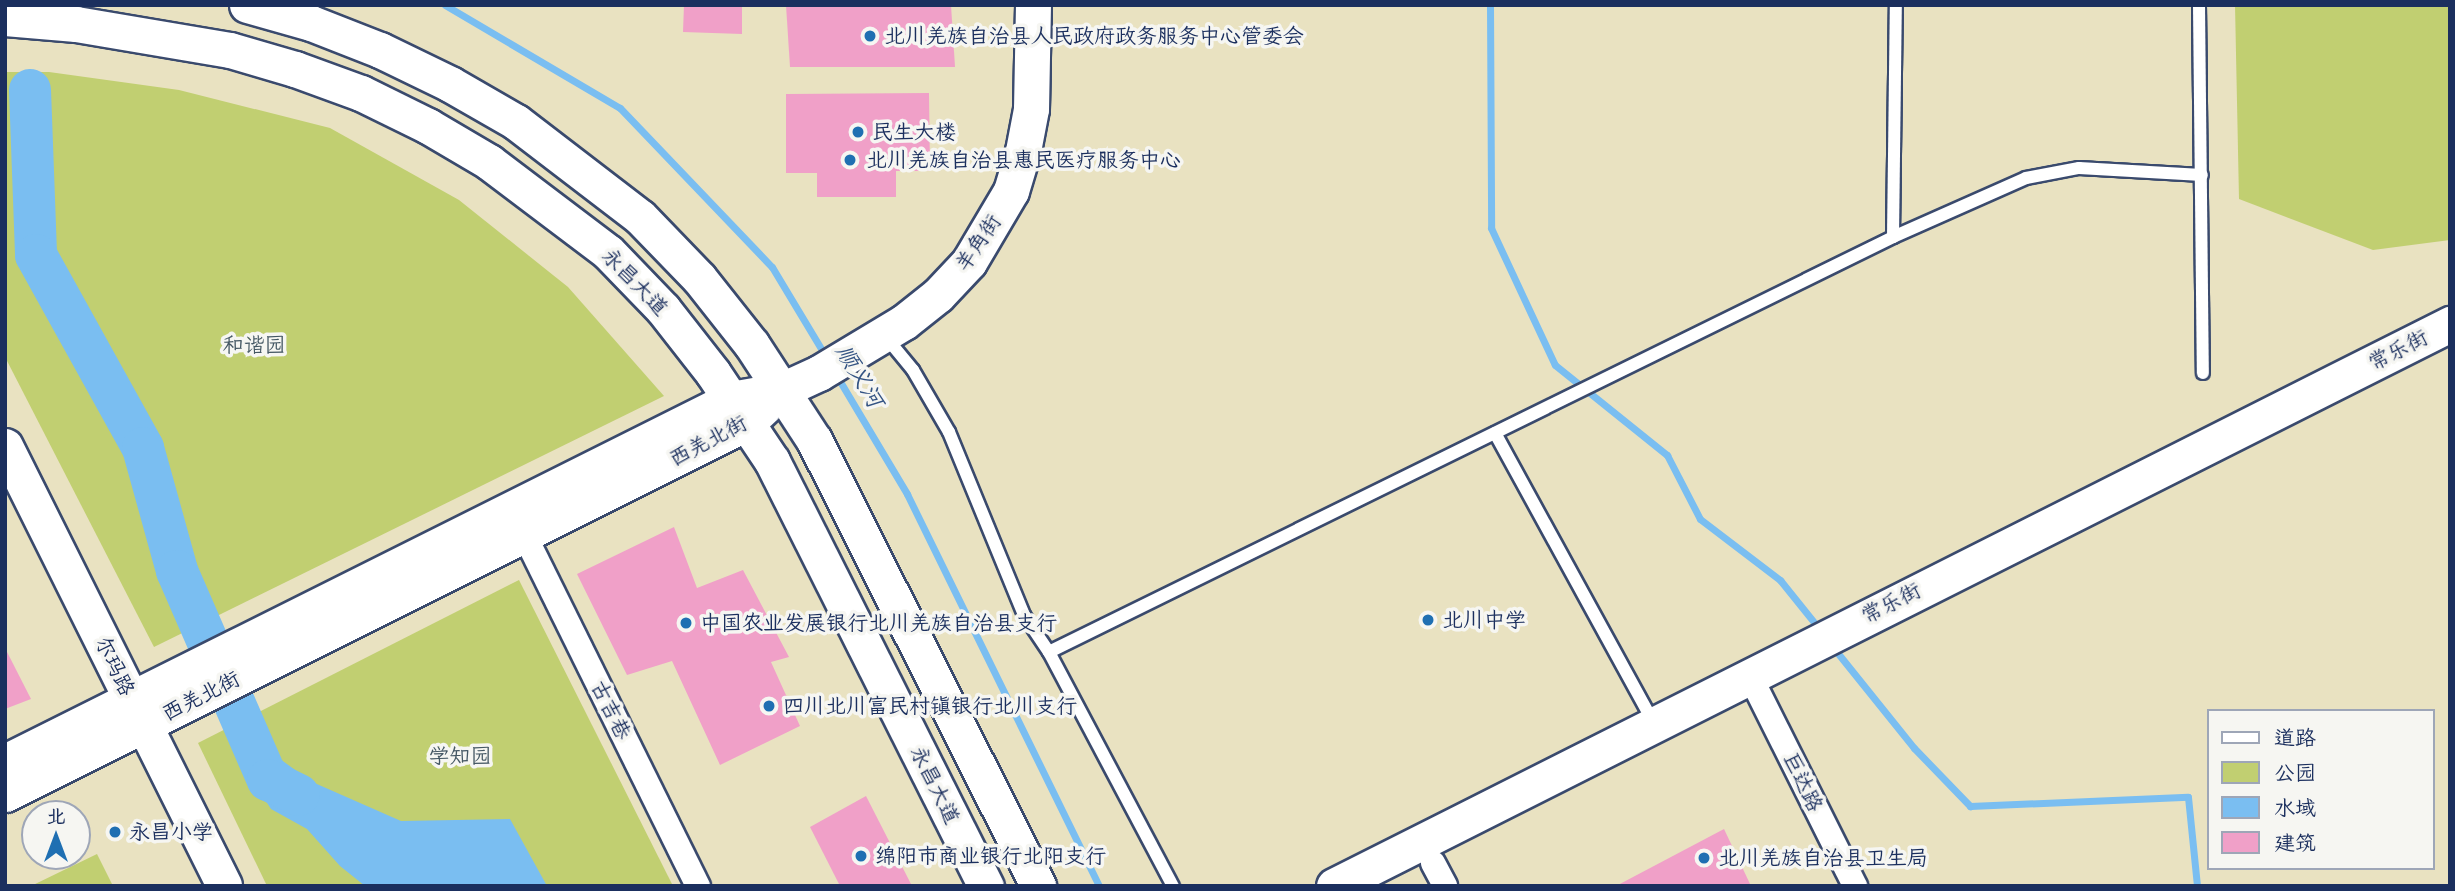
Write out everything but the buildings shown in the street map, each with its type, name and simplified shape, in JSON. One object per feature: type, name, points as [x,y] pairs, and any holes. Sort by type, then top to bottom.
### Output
[{"type":"main road","points":[[247,5],[311,23],[380,50],[450,84],[516,122],[640,217],[699,278],[752,345],[814,440],[1038,886]]},
{"type":"main road","name":"羊角街","points":[[782,390],[877,341],[939,295],[969,262],[1011,191],[1023,151],[1031,109],[1033,5]]},
{"type":"main road","name":"永昌大道","points":[[5,18],[76,24],[230,50],[295,69],[361,93],[428,126],[489,162],[608,252],[663,309],[739,411],[772,461],[986,886]]},
{"type":"main road","name":"常乐街","points":[[1388,886],[1439,874],[1757,688],[1819,657],[1858,632],[2450,324]]},
{"type":"main road","name":"常乐街","points":[[1858,632],[2450,349]]},
{"type":"main road","name":"西羌北街","points":[[5,794],[138,712],[188,686],[782,390]]},
{"type":"main road","name":"西羌北街","points":[[240,661],[524,534],[739,411]]},
{"type":"main road","name":"尔玛路","points":[[6,450],[225,886]]},
{"type":"main road","name":"常乐街","points":[[1334,886],[1655,726],[1757,688]]},
{"type":"main road","name":"西羌北街","points":[[5,762],[138,712]]},
{"type":"street","name":"古吉巷","points":[[524,534],[698,886]]},
{"type":"street","name":"巨达路","points":[[1757,688],[1855,886]]},
{"type":"lane","points":[[1893,237],[1896,5]]},
{"type":"lane","points":[[2199,5],[2203,373]]},
{"type":"lane","points":[[1049,652],[1893,237],[2026,178],[2079,168],[2202,175]]},
{"type":"lane","points":[[877,341],[914,370],[949,432],[1024,615],[1049,652],[1173,886]]},
{"type":"lane","points":[[1495,433],[1655,726]]},
{"type":"green space","points":[[2235,5],[2450,5],[2450,240],[2373,250],[2239,199]]},
{"type":"green space","name":"和谐园","points":[[5,72],[49,72],[179,90],[330,128],[459,200],[568,287],[664,396],[154,647],[5,357]]},
{"type":"green space","name":"学知园","points":[[519,580],[673,886],[267,886],[198,743]]},
{"type":"green space","points":[[97,854],[113,886],[31,886],[64,870],[91,870],[91,857]]},
{"type":"water","points":[[268,750],[310,781],[401,821],[510,819],[547,886],[365,886],[340,866],[307,829],[271,809],[245,769]]},
{"type":"waterway","name":"顺义河","points":[[445,5],[620,108],[772,267],[826,357]]},
{"type":"waterway","points":[[1490,5],[1491,228],[1555,365],[1667,455],[1700,519],[1780,580],[1821,631]]},
{"type":"waterway","points":[[30,90],[36,255],[143,448],[177,571],[268,780],[299,795]]},
{"type":"waterway","name":"顺义河","points":[[835,373],[907,494],[1099,886]]},
{"type":"waterway","points":[[1832,646],[1914,748],[1970,806],[2188,797],[2197,886]]},
{"type":"place","name":"北川羌族自治县人民政府政务服务中心管委会","points":[[870,36]]},
{"type":"place","name":"民生大楼","points":[[858,132]]},
{"type":"place","name":"北川羌族自治县惠民医疗服务中心","points":[[850,160]]},
{"type":"place","name":"北川中学","points":[[1428,620]]},
{"type":"place","name":"中国农业发展银行北川羌族自治县支行","points":[[686,623]]},
{"type":"place","name":"四川北川富民村镇银行北川支行","points":[[769,706]]},
{"type":"place","name":"永昌小学","points":[[115,832]]},
{"type":"place","name":"绵阳市商业银行北阳支行","points":[[861,856]]},
{"type":"place","name":"北川羌族自治县卫生局","points":[[1704,858]]}]
